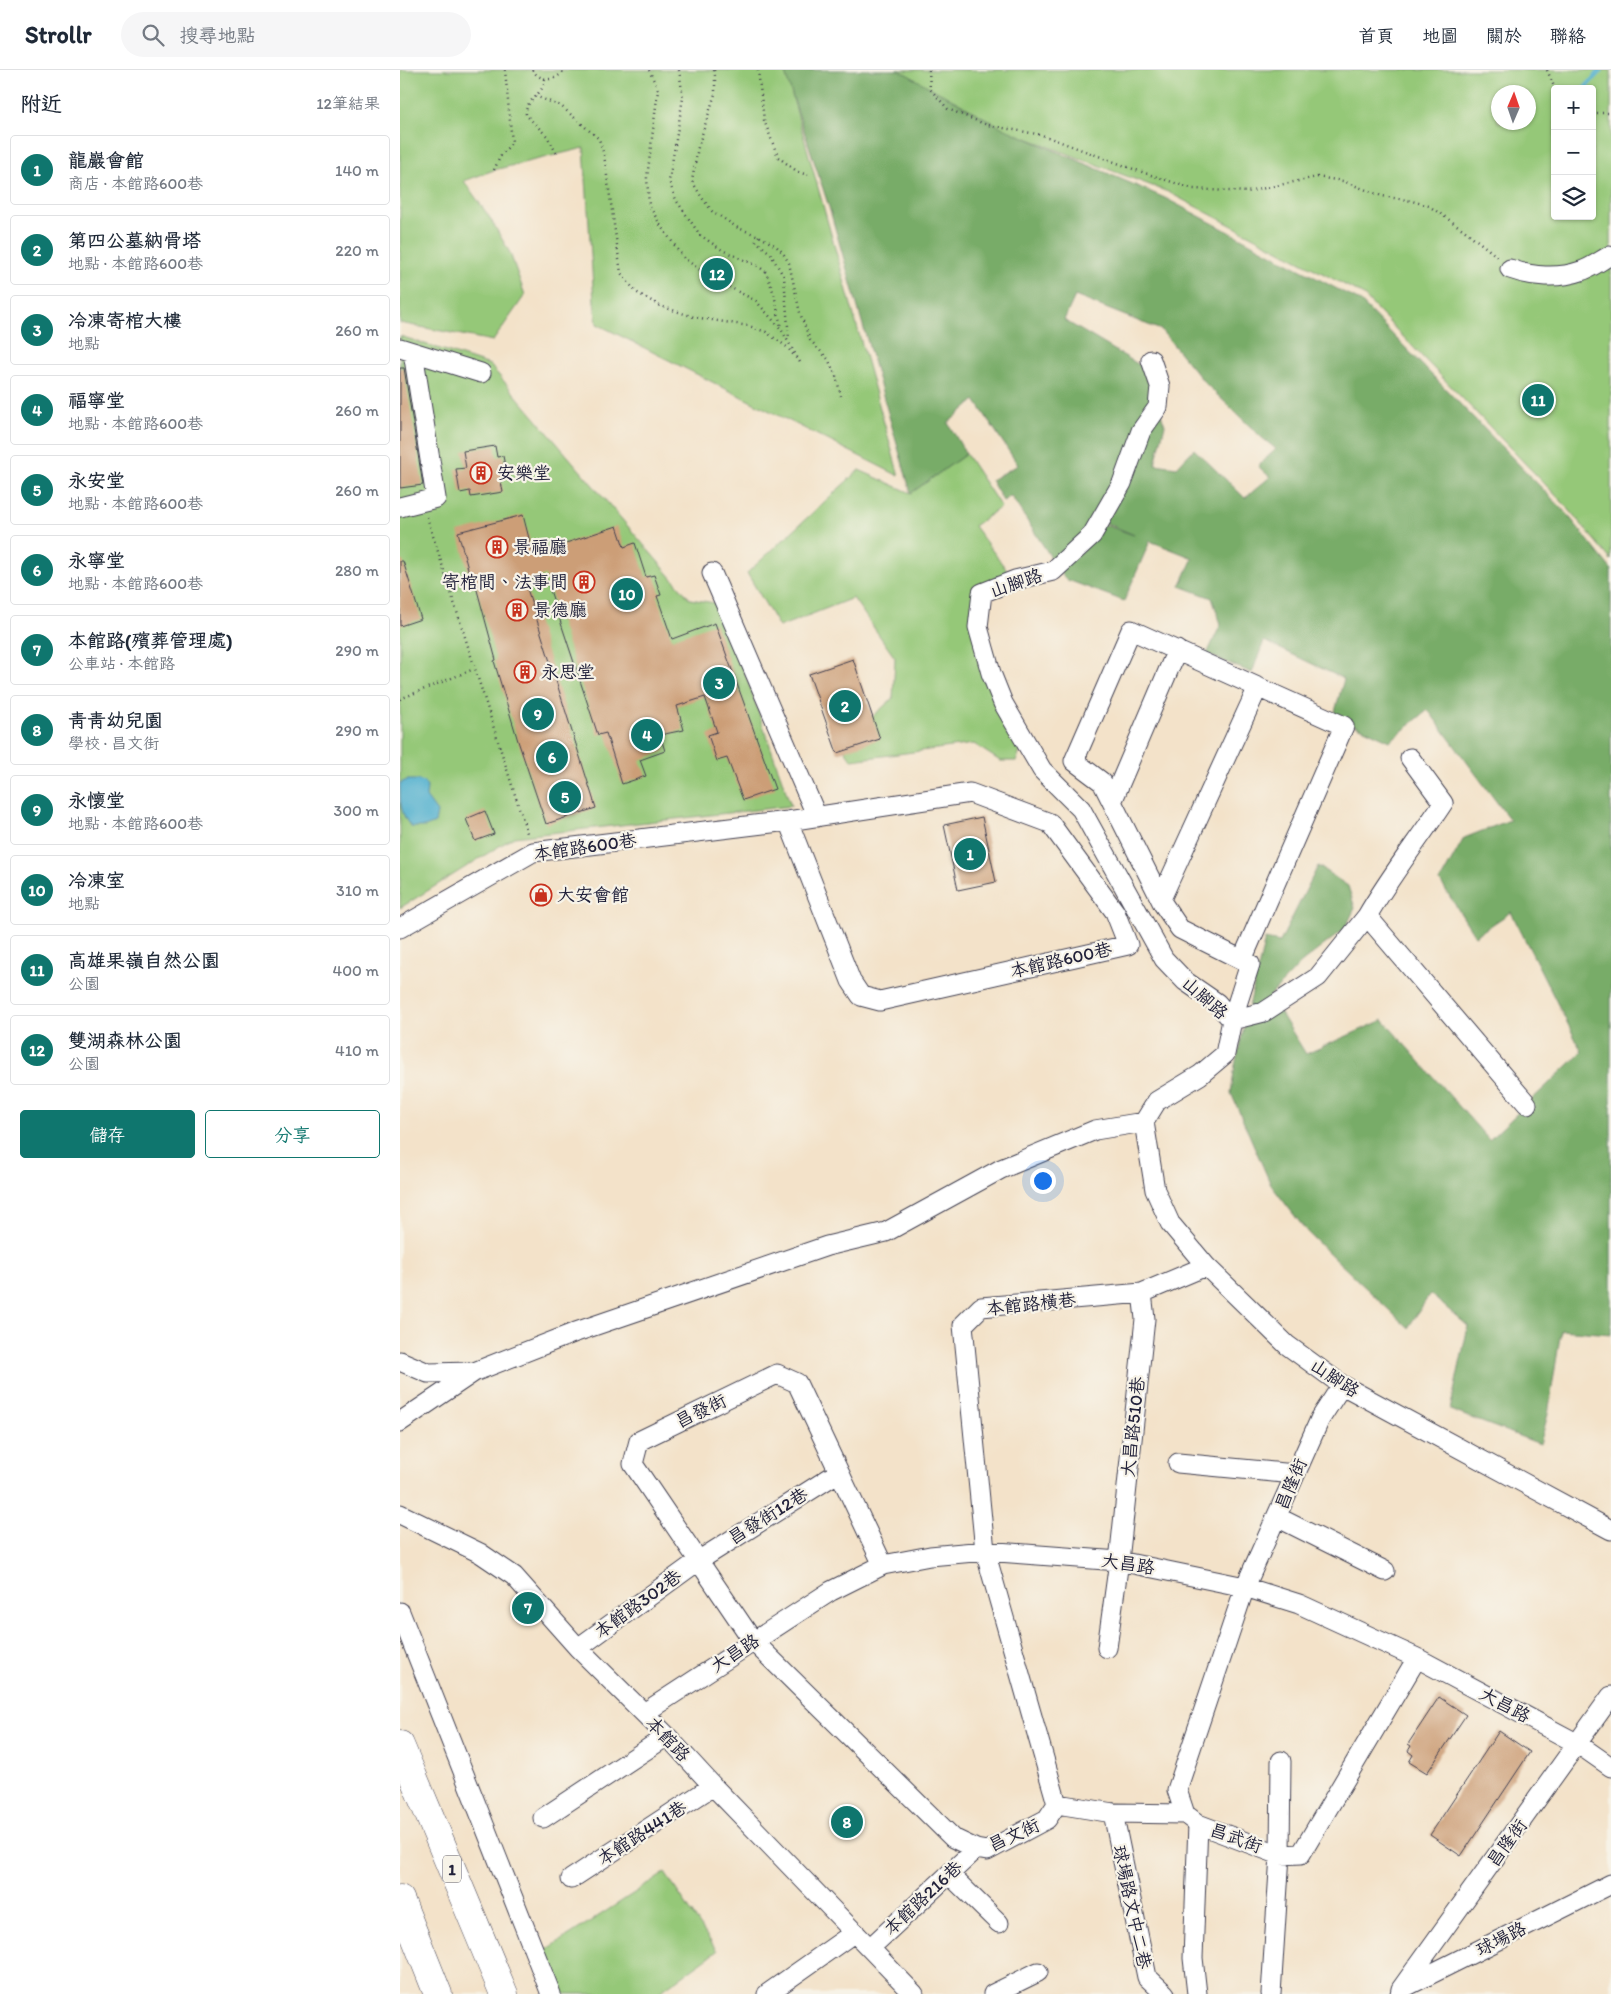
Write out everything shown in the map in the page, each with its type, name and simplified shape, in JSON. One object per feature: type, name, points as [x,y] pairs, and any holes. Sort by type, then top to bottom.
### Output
[{"type":"highway","name":"1","points":[[400,1744],[504,1994]]},
{"type":"highway","points":[[400,1899],[438,1994]]},
{"type":"street","points":[[1510,269],[1525,275],[1561,275],[1581,271],[1610,256]]},
{"type":"street","points":[[400,507],[436,498],[407,350],[481,374]]},
{"type":"street","name":"山腳路","points":[[1151,360],[1160,386],[1158,407],[1141,432],[1122,483],[1092,535],[1053,571],[1015,580],[982,593],[978,627],[991,673],[1004,703],[1042,770],[1081,809],[1164,960],[1185,980],[1217,1003],[1232,1020],[1226,1054],[1200,1075],[1156,1101],[1144,1122],[1155,1190],[1170,1223],[1206,1266],[1287,1345],[1342,1385],[1611,1530]]},
{"type":"street","points":[[712,573],[817,817]]},
{"type":"street","points":[[1232,1020],[1250,964],[1180,930],[1161,899],[1102,782],[1074,761],[1131,630],[1344,726],[1242,960]]},
{"type":"street","points":[[1112,802],[1177,650]]},
{"type":"street","points":[[1161,899],[1258,687]]},
{"type":"street","points":[[1232,1020],[1264,1012],[1318,978],[1367,916],[1386,883],[1443,804],[1410,758]]},
{"type":"street","name":"本館路600巷","points":[[400,928],[533,852],[788,822],[970,793],[1050,823],[1115,912],[1128,945],[880,1001],[861,996],[851,981],[788,822]]},
{"type":"street","points":[[1367,916],[1527,1104]]},
{"type":"street","points":[[400,1422],[474,1372],[576,1332],[828,1246],[886,1232],[1010,1166],[1095,1130],[1144,1122]]},
{"type":"street","name":"本館路橫巷","points":[[985,1551],[963,1325],[981,1307],[1142,1293],[1206,1266]]},
{"type":"street","name":"大昌路510巷","points":[[1107,1648],[1119,1561],[1145,1319],[1142,1293]]},
{"type":"street","points":[[400,1361],[428,1373],[474,1372]]},
{"type":"street","name":"昌發街","points":[[753,1641],[633,1464],[639,1441],[777,1374],[797,1383],[883,1565]]},
{"type":"street","name":"昌隆街","points":[[1245,1587],[1320,1419],[1342,1385]]},
{"type":"street","points":[[1178,1463],[1295,1474]]},
{"type":"street","name":"昌發街12巷","points":[[698,1561],[839,1472]]},
{"type":"street","name":"本館路","points":[[400,1514],[480,1552],[514,1576],[578,1648],[644,1713],[914,1994]]},
{"type":"street","points":[[1277,1517],[1385,1571]]},
{"type":"street","name":"大昌路","points":[[644,1713],[831,1591],[883,1565],[930,1556],[985,1551],[1119,1561],[1245,1587],[1299,1604],[1417,1658],[1578,1744],[1611,1767]]},
{"type":"street","name":"昌文街","points":[[753,1641],[953,1838],[976,1849],[988,1851],[1047,1819],[1057,1804],[985,1551]]},
{"type":"street","name":"本館路302巷","points":[[578,1648],[698,1561]]},
{"type":"street","points":[[1198,1994],[1193,1958],[1191,1819],[1177,1790],[1245,1587]]},
{"type":"street","points":[[400,1612],[551,1994]]},
{"type":"street","name":"昌武街","points":[[1057,1804],[1113,1813],[1191,1819],[1280,1855],[1301,1854],[1417,1658]]},
{"type":"street","name":"昌隆街","points":[[1397,1992],[1611,1696]]},
{"type":"street","points":[[544,1818],[666,1736]]},
{"type":"street","points":[[1271,1994],[1280,1855],[1281,1761]]},
{"type":"street","name":"本館路441巷","points":[[571,1879],[713,1786]]},
{"type":"street","name":"球場路文中二巷","points":[[1113,1813],[1147,1977],[1164,1994]]},
{"type":"street","name":"本館路216巷","points":[[870,1948],[976,1849]]},
{"type":"street","points":[[950,1874],[999,1922]]},
{"type":"street","name":"球場路","points":[[1397,1992],[1611,1884]]},
{"type":"street","points":[[768,1994],[855,1932]]},
{"type":"street","points":[[993,1994],[1038,1972]]},
{"type":"path","points":[[494,170],[500,157],[512,142],[505,70]]},
{"type":"path","points":[[532,70],[540,77],[546,79],[556,78],[564,70]]},
{"type":"path","points":[[649,70],[658,90],[647,178],[649,205],[662,228],[684,258],[708,276],[756,301],[781,329],[797,359]]},
{"type":"path","points":[[679,70],[683,98],[669,181],[676,200],[700,235],[722,250],[758,266],[766,272],[774,294],[781,329]]},
{"type":"path","points":[[714,70],[716,76],[715,94],[698,147],[692,181],[712,211],[738,228],[759,236],[776,246],[789,263],[800,313],[810,340],[828,359],[836,376],[841,396]]},
{"type":"path","points":[[758,70],[764,120],[778,157],[798,172],[808,175]]},
{"type":"path","points":[[929,70],[930,90],[948,109],[987,125],[1042,135],[1193,189],[1246,192],[1317,177],[1343,182],[1382,196],[1429,206],[1464,230],[1510,269]]},
{"type":"path","points":[[1547,70],[1553,85]]},
{"type":"path","points":[[546,79],[540,91],[525,110],[526,115],[547,136],[557,154]]},
{"type":"path","points":[[535,96],[560,106],[598,138],[604,155],[621,273],[636,292],[660,306],[694,317],[749,326],[766,332],[787,347],[801,364]]},
{"type":"path","points":[[1596,113],[1611,113]]},
{"type":"path","points":[[759,236],[756,241],[770,253],[784,277],[789,341]]},
{"type":"path","points":[[422,502],[533,852]]},
{"type":"path","points":[[400,699],[474,669]]},
{"type":"green space","points":[[400,70],[785,70],[899,476],[597,324],[584,148],[494,170],[464,181],[490,218],[510,253],[525,295],[493,341],[400,323]]},
{"type":"green space","points":[[784,70],[899,70],[1005,129],[1165,198],[1360,301],[1567,514],[1611,569],[1611,1334],[1561,1330],[1548,1414],[1540,1444],[1450,1410],[1468,1326],[1430,1294],[1408,1328],[1308,1233],[1271,1185],[1231,1093],[1235,1065],[1265,939],[1280,942],[1318,866],[1348,886],[1355,908],[1345,929],[1301,963],[1270,996],[1306,1054],[1383,1020],[1489,1140],[1582,1052],[1511,912],[1475,936],[1440,881],[1464,838],[1510,820],[1428,710],[1390,741],[1334,715],[1344,679],[1264,641],[1252,673],[1207,654],[1221,624],[1212,598],[1180,586],[1193,558],[1150,541],[1124,601],[1065,579],[1011,496],[1003,501],[991,480],[1018,465],[975,400],[948,423],[966,454],[911,493],[829,207]],"holes":[[[1075,296],[1161,330],[1205,383],[1276,449],[1258,466],[1270,477],[1245,498],[1194,449],[1177,467],[1155,464],[1165,425],[1159,409],[1101,521],[1134,535],[1097,522],[1157,400],[1148,370],[1064,320]]]},
{"type":"green space","points":[[896,70],[1611,70],[1611,560],[1566,506],[1362,294],[1168,192],[995,126]]},
{"type":"green space","points":[[400,336],[490,365],[690,599],[721,604],[791,806],[514,837],[400,908]]},
{"type":"green space","points":[[966,454],[1001,507],[974,526],[1009,573],[975,592],[1021,750],[1016,761],[1000,761],[974,744],[852,760],[841,745],[893,698],[895,658],[853,598],[779,627],[747,573],[859,470],[911,493]]},
{"type":"green space","points":[[665,1873],[717,1951],[657,1994],[561,1994],[543,1952]]},
{"type":"water","points":[[407,780],[424,782],[427,787],[426,797],[437,812],[435,823],[425,827],[411,827],[407,822],[401,806],[400,783]]},
{"type":"building","points":[[400,368],[404,368],[423,485],[400,488]]},
{"type":"building","name":"安樂堂","points":[[495,446],[497,457],[503,456],[507,476],[500,477],[503,492],[471,497],[470,491],[460,493],[456,469],[466,468],[463,451]]},
{"type":"building","points":[[523,515],[533,554],[617,526],[624,547],[635,543],[646,577],[654,575],[661,595],[657,596],[672,639],[715,623],[775,789],[743,800],[727,758],[717,761],[708,735],[717,732],[705,697],[677,706],[684,730],[660,735],[665,751],[640,760],[646,776],[622,784],[606,733],[598,735],[545,575],[525,582],[596,808],[546,824],[518,741],[494,661],[496,660],[474,579],[471,580],[458,532]]},
{"type":"building","points":[[400,561],[403,561],[421,619],[400,626]]},
{"type":"building","points":[[853,659],[880,739],[837,753],[809,674]]},
{"type":"building","points":[[485,811],[494,834],[475,841],[466,819]]},
{"type":"building","points":[[982,817],[996,882],[958,890],[944,825]]},
{"type":"building","points":[[1439,1697],[1466,1715],[1427,1773],[1409,1762],[1413,1755],[1408,1751],[1411,1746],[1408,1744]]},
{"type":"building","points":[[1499,1731],[1530,1752],[1461,1856],[1430,1835]]},
{"type":"waterway","points":[[1588,85],[1601,70]]},
{"type":"place","name":"雙湖森林公園","points":[[717,274]]},
{"type":"place","name":"高雄果嶺自然公園","points":[[1538,400]]},
{"type":"place","name":"安樂堂","points":[[481,473]]},
{"type":"place","name":"景福廳","points":[[497,547]]},
{"type":"place","name":"寄棺間、法事間","points":[[584,582]]},
{"type":"place","name":"冷凍室","points":[[627,594]]},
{"type":"place","name":"景德廳","points":[[517,610]]},
{"type":"place","name":"永思堂","points":[[525,672]]},
{"type":"place","name":"冷凍寄棺大樓","points":[[719,683]]},
{"type":"place","name":"第四公墓納骨塔","points":[[845,706]]},
{"type":"place","name":"永懷堂","points":[[538,714]]},
{"type":"place","name":"福寧堂","points":[[647,735]]},
{"type":"place","name":"永寧堂","points":[[552,757]]},
{"type":"place","name":"永安堂","points":[[565,797]]},
{"type":"place","name":"龍巖會館","points":[[970,854]]},
{"type":"place","name":"大安會館","points":[[541,895]]},
{"type":"place","name":"本館路(殯葬管理處)","points":[[528,1608]]},
{"type":"place","name":"青青幼兒園","points":[[847,1822]]}]
